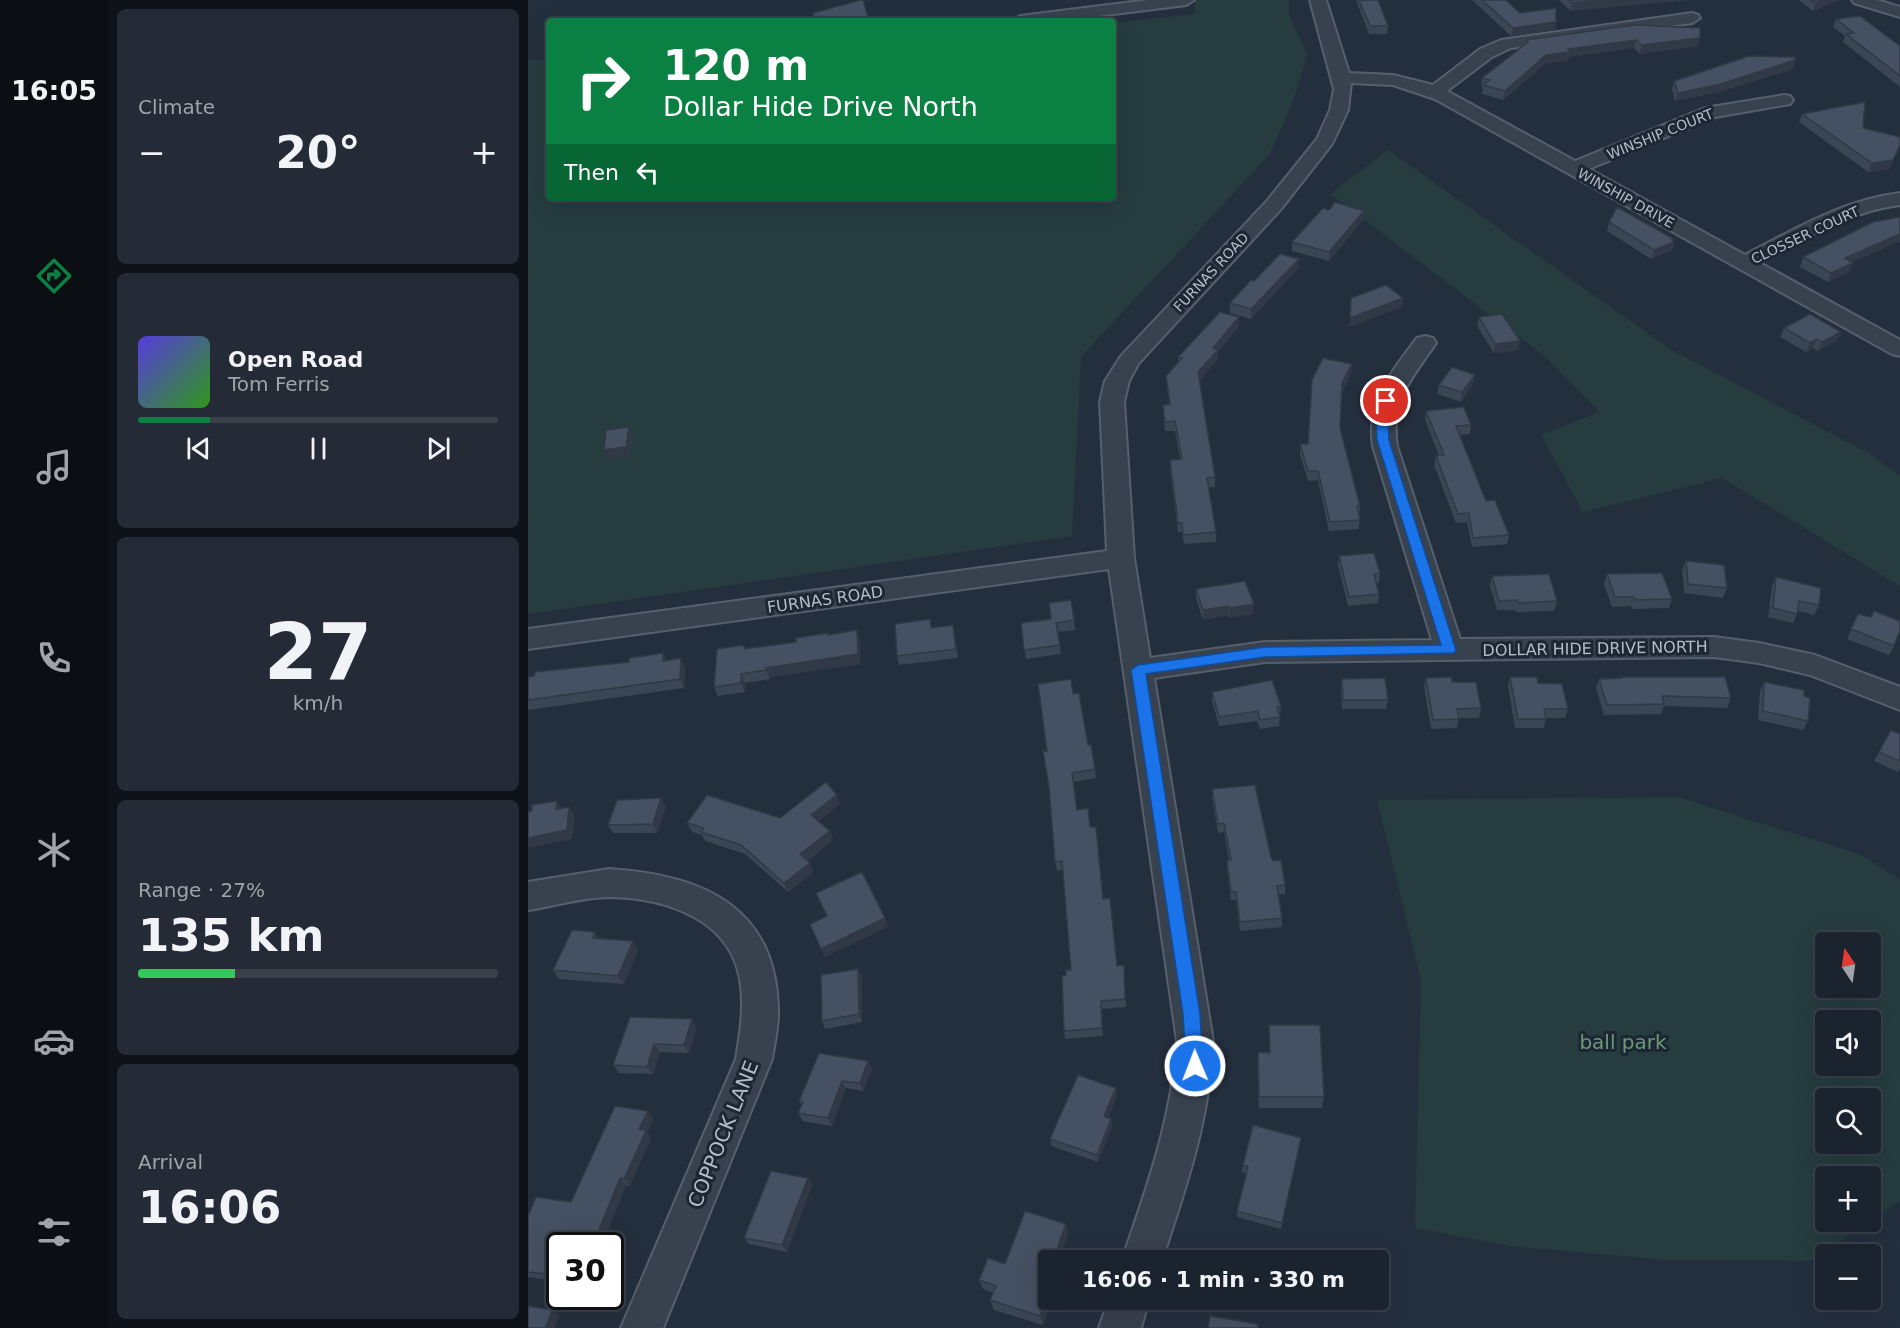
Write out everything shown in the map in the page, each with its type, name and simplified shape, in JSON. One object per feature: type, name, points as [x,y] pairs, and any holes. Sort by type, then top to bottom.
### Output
[{"type":"street","points":[[1044,18],[1186,0]]},
{"type":"street","name":"FURNAS ROAD","points":[[1145,1250],[1187,1122],[1194,1081],[1195,1041],[1121,558],[1111,413],[1117,381],[1133,356],[1274,205],[1326,140],[1338,110],[1343,89],[1318,0]]},
{"type":"street","points":[[1860,0],[1900,12]]},
{"type":"street","points":[[1435,92],[1486,53],[1507,45],[1692,18]]},
{"type":"street","name":"WINSHIP DRIVE","points":[[1342,79],[1388,79],[1435,92],[1900,349]]},
{"type":"street","name":"WINSHIP COURT","points":[[1573,169],[1711,112],[1784,100]]},
{"type":"street","name":"CLOSSER COURT","points":[[1744,263],[1843,214],[1879,202],[1900,199]]},
{"type":"street","points":[[1425,343],[1388,397],[1383,412],[1382,428],[1385,446],[1449,650]]},
{"type":"street","name":"FURNAS ROAD","points":[[528,639],[1121,558]]},
{"type":"street","name":"DOLLAR HIDE DRIVE NORTH","points":[[1138,670],[1265,652],[1714,647],[1759,652],[1815,666],[1900,699]]},
{"type":"street","name":"COPPOCK LANE","points":[[528,896],[608,883],[657,886],[699,901],[728,922],[740,936],[750,951],[760,985],[762,1015],[759,1044],[748,1076],[642,1328]]},
{"type":"street","points":[[1120,1328],[1126,1310]]},
{"type":"green space","points":[[1195,0],[1289,0],[1289,16],[1307,54],[1295,96],[1270,154],[1081,357],[1072,536],[528,614],[528,60],[546,60],[546,201],[1116,201],[1116,23],[1195,14]]},
{"type":"green space","points":[[1388,150],[1670,349],[1870,454],[1900,476],[1900,586],[1722,478],[1583,512],[1541,435],[1599,412],[1548,359],[1330,194]]},
{"type":"green space","name":"ball park","points":[[1678,797],[1862,855],[1900,880],[1900,1201],[1881,1213],[1881,1166],[1815,1166],[1815,1232],[1854,1232],[1836,1244],[1815,1244],[1815,1258],[1810,1261],[1666,1260],[1510,1246],[1415,1228],[1421,980],[1377,800]]},
{"type":"building","points":[[863,0],[868,17],[814,18],[813,13]]},
{"type":"building","points":[[1359,0],[1378,0],[1388,26],[1370,26]]},
{"type":"building","points":[[1482,0],[1506,0],[1520,13],[1556,8],[1556,22],[1513,28]]},
{"type":"building","points":[[1569,0],[1607,0],[1572,3]]},
{"type":"building","points":[[1860,16],[1900,46],[1900,76],[1846,34],[1854,33],[1836,19]]},
{"type":"building","points":[[1634,25],[1700,28],[1700,38],[1642,45],[1636,40],[1568,49],[1570,52],[1546,55],[1505,91],[1483,85],[1490,80],[1482,78],[1528,42],[1526,40]]},
{"type":"building","points":[[1749,56],[1795,57],[1795,60],[1721,84],[1678,93],[1674,81]]},
{"type":"building","points":[[1865,102],[1863,128],[1900,137],[1900,145],[1893,160],[1872,163],[1802,114]]},
{"type":"building","points":[[1335,202],[1364,211],[1329,252],[1292,242],[1323,208],[1329,210]]},
{"type":"building","points":[[1617,207],[1674,239],[1672,240],[1674,242],[1654,250],[1609,222]]},
{"type":"building","points":[[1900,217],[1900,234],[1845,258],[1853,263],[1831,273],[1803,257],[1873,222]]},
{"type":"building","points":[[1280,254],[1299,259],[1251,309],[1230,303],[1251,280],[1254,281]]},
{"type":"building","points":[[1386,285],[1403,298],[1350,318],[1351,298]]},
{"type":"building","points":[[1220,312],[1239,317],[1213,348],[1218,350],[1198,372],[1215,477],[1207,478],[1216,532],[1183,535],[1182,523],[1178,523],[1170,460],[1182,459],[1175,421],[1165,422],[1163,405],[1170,404],[1166,376],[1182,358],[1178,357]]},
{"type":"building","points":[[1502,314],[1520,341],[1495,344],[1479,317]]},
{"type":"building","points":[[1810,314],[1841,332],[1822,342],[1817,339],[1810,343],[1784,328]]},
{"type":"building","points":[[1323,358],[1352,364],[1342,383],[1340,428],[1360,506],[1357,506],[1360,520],[1330,522],[1318,471],[1308,471],[1300,444],[1308,444],[1312,380]]},
{"type":"building","points":[[1452,367],[1475,375],[1462,392],[1439,385]]},
{"type":"building","points":[[1464,407],[1471,425],[1456,426],[1486,501],[1495,500],[1509,535],[1473,538],[1469,513],[1458,514],[1436,456],[1444,455],[1426,411]]},
{"type":"building","points":[[629,427],[626,447],[604,450],[606,430]]},
{"type":"building","points":[[1374,553],[1380,573],[1374,574],[1379,594],[1349,597],[1339,556]]},
{"type":"building","points":[[1686,561],[1724,565],[1727,588],[1688,584]]},
{"type":"building","points":[[1662,573],[1672,599],[1635,600],[1634,597],[1615,597],[1607,574]]},
{"type":"building","points":[[1549,574],[1557,601],[1518,603],[1517,600],[1499,601],[1492,576]]},
{"type":"building","points":[[1776,577],[1821,588],[1819,605],[1799,601],[1797,614],[1773,608]]},
{"type":"building","points":[[1245,581],[1254,604],[1203,610],[1196,589]]},
{"type":"building","points":[[1071,600],[1074,620],[1056,623],[1060,645],[1024,650],[1021,623],[1051,619],[1049,603]]},
{"type":"building","points":[[1874,611],[1900,621],[1900,631],[1894,646],[1851,629],[1858,614],[1871,617]]},
{"type":"building","points":[[930,619],[931,628],[953,625],[956,649],[897,656],[895,624]]},
{"type":"building","points":[[857,630],[858,654],[766,668],[766,670],[741,674],[741,683],[714,687],[717,649],[744,645],[744,649],[796,642],[796,638]]},
{"type":"building","points":[[663,653],[663,661],[681,658],[680,679],[528,700],[528,677],[534,676],[535,672],[629,662],[629,658]]},
{"type":"building","points":[[1452,677],[1452,682],[1476,682],[1481,708],[1457,709],[1459,719],[1433,720],[1426,678]]},
{"type":"building","points":[[1510,677],[1537,677],[1538,683],[1562,684],[1568,709],[1544,709],[1546,719],[1518,719]]},
{"type":"building","points":[[1725,677],[1731,698],[1662,696],[1664,704],[1607,705],[1599,679]]},
{"type":"building","points":[[1385,678],[1388,700],[1343,700],[1342,679]]},
{"type":"building","points":[[1071,679],[1073,694],[1079,693],[1088,745],[1091,745],[1095,769],[1072,773],[1077,810],[1088,808],[1090,827],[1096,827],[1103,899],[1110,898],[1117,966],[1124,965],[1125,999],[1101,1001],[1102,1028],[1064,1031],[1062,976],[1066,975],[1066,970],[1071,970],[1062,861],[1055,862],[1049,787],[1043,751],[1047,751],[1038,684]]},
{"type":"building","points":[[1272,680],[1281,706],[1277,707],[1280,717],[1260,720],[1258,711],[1219,717],[1212,692]]},
{"type":"building","points":[[1764,682],[1804,690],[1804,696],[1810,698],[1808,721],[1763,711]]},
{"type":"building","points":[[1891,730],[1900,734],[1900,761],[1879,752]]},
{"type":"building","points":[[826,782],[837,795],[811,815],[830,831],[800,854],[810,863],[784,883],[741,845],[701,832],[704,828],[687,823],[707,795],[780,818]]},
{"type":"building","points":[[1255,785],[1271,857],[1273,861],[1281,860],[1285,885],[1277,886],[1282,918],[1240,922],[1236,892],[1231,892],[1227,861],[1231,860],[1224,823],[1218,824],[1212,789]]},
{"type":"building","points":[[661,798],[653,824],[608,825],[617,800]]},
{"type":"building","points":[[557,801],[556,809],[569,807],[567,830],[528,838],[528,812],[532,811],[532,805]]},
{"type":"building","points":[[862,872],[885,918],[821,949],[810,924],[827,916],[816,893]]},
{"type":"building","points":[[572,930],[595,932],[593,938],[633,941],[618,976],[553,970]]},
{"type":"building","points":[[858,969],[859,1014],[822,1021],[821,975]]},
{"type":"building","points":[[630,1017],[692,1019],[684,1045],[654,1044],[647,1067],[613,1065]]},
{"type":"building","points":[[1269,1025],[1320,1025],[1324,1097],[1259,1097],[1258,1052],[1270,1053]]},
{"type":"building","points":[[819,1053],[868,1061],[860,1083],[842,1081],[828,1118],[798,1113],[803,1102],[799,1101]]},
{"type":"building","points":[[1078,1075],[1116,1088],[1104,1116],[1111,1119],[1097,1155],[1050,1139]]},
{"type":"building","points":[[615,1106],[648,1111],[639,1129],[646,1131],[624,1179],[620,1178],[598,1232],[546,1232],[546,1274],[528,1272],[528,1216],[536,1197],[571,1202]]},
{"type":"building","points":[[1253,1125],[1301,1138],[1282,1223],[1237,1211],[1248,1167],[1243,1165]]},
{"type":"building","points":[[771,1171],[808,1178],[782,1245],[744,1238]]},
{"type":"building","points":[[1025,1211],[1066,1224],[1057,1250],[1038,1250],[1038,1310],[1042,1310],[1040,1316],[990,1300],[996,1286],[979,1280],[988,1258],[1005,1264]]},
{"type":"building","points":[[528,1306],[553,1310],[545,1328],[528,1328]]},
{"type":"building","points":[[1210,1316],[1258,1324],[1258,1328],[1208,1328]]},
{"type":"route","points":[[1195,1066],[1192,1014],[1138,670],[1265,652],[1449,650],[1383,440],[1382,417],[1386,401]]}]
